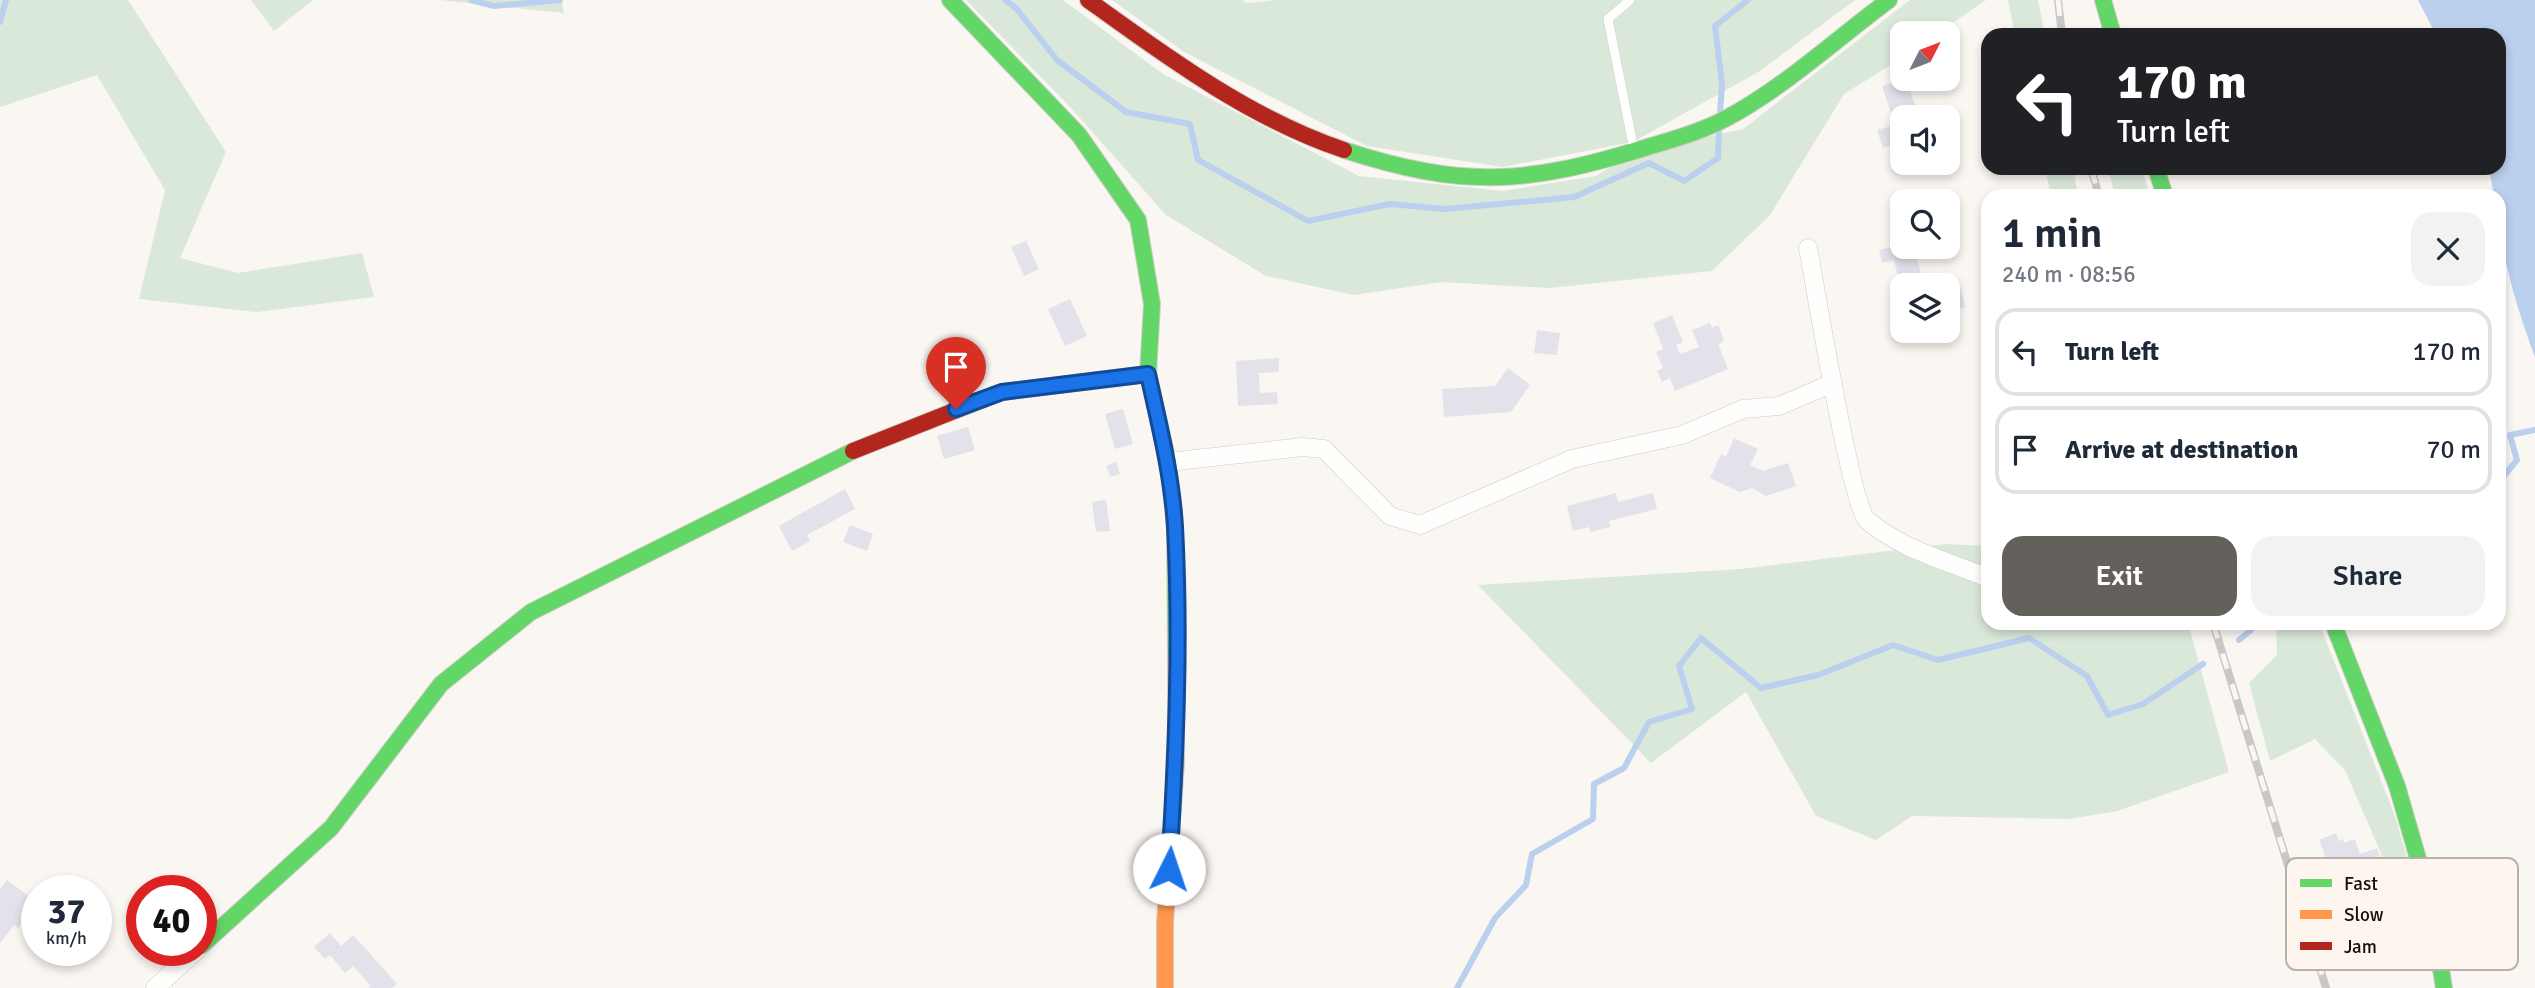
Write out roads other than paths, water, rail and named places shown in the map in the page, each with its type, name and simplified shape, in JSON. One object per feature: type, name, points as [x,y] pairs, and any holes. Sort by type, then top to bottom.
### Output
[{"type":"street","points":[[950,0],[1079,135],[1138,220],[1152,304],[1148,374],[1168,462],[1175,526],[1176,762],[1165,923],[1164,988]]},
{"type":"street","points":[[1088,0],[1165,57],[1290,126],[1361,157],[1426,173],[1503,179],[1599,163],[1703,130],[1739,109],[1889,0]]},
{"type":"street","points":[[2103,0],[2111,28]]},
{"type":"street","points":[[1808,248],[1846,449],[1864,518],[1897,541],[1981,575]]},
{"type":"street","points":[[217,931],[331,828],[441,684],[531,612],[865,444],[1002,392],[1148,374]]},
{"type":"street","points":[[1168,462],[1303,447],[1324,449],[1390,516],[1420,525],[1572,459],[1682,435],[1743,409],[1779,406],[1833,383]]},
{"type":"street","points":[[2336,630],[2397,786],[2418,858]]},
{"type":"street","points":[[155,988],[179,966]]},
{"type":"street","points":[[2441,970],[2444,988]]},
{"type":"lane","points":[[1630,0],[1608,19],[1634,152]]},
{"type":"water","points":[[2418,0],[2535,0],[2535,358],[2506,263],[2506,189],[2493,189],[2490,175],[2506,175],[2506,28],[2432,28]]},
{"type":"waterway","points":[[0,22],[6,0]]},
{"type":"waterway","points":[[471,0],[494,6],[560,0]]},
{"type":"waterway","points":[[1005,0],[1016,8],[1057,60],[1126,112],[1190,124],[1198,160],[1308,221],[1390,204],[1445,209],[1574,197],[1649,163],[1684,181],[1718,158],[1719,128]]},
{"type":"waterway","points":[[1720,114],[1722,84],[1715,26],[1748,0]]},
{"type":"waterway","points":[[2506,473],[2517,460],[2510,435],[2535,430]]},
{"type":"waterway","points":[[2239,640],[2251,630]]},
{"type":"waterway","points":[[1457,988],[1495,918],[1526,885],[1532,854],[1593,819],[1594,784],[1624,768],[1649,722],[1692,709],[1679,666],[1701,638],[1761,688],[1818,675],[1893,645],[1938,660],[2029,638],[2087,676],[2108,715],[2143,704],[2203,664]]},
{"type":"railway","points":[[2058,0],[2061,28]]},
{"type":"railway","points":[[2093,175],[2097,189]]},
{"type":"railway","points":[[2215,630],[2286,859]]},
{"type":"railway","points":[[2320,970],[2326,988]]}]
